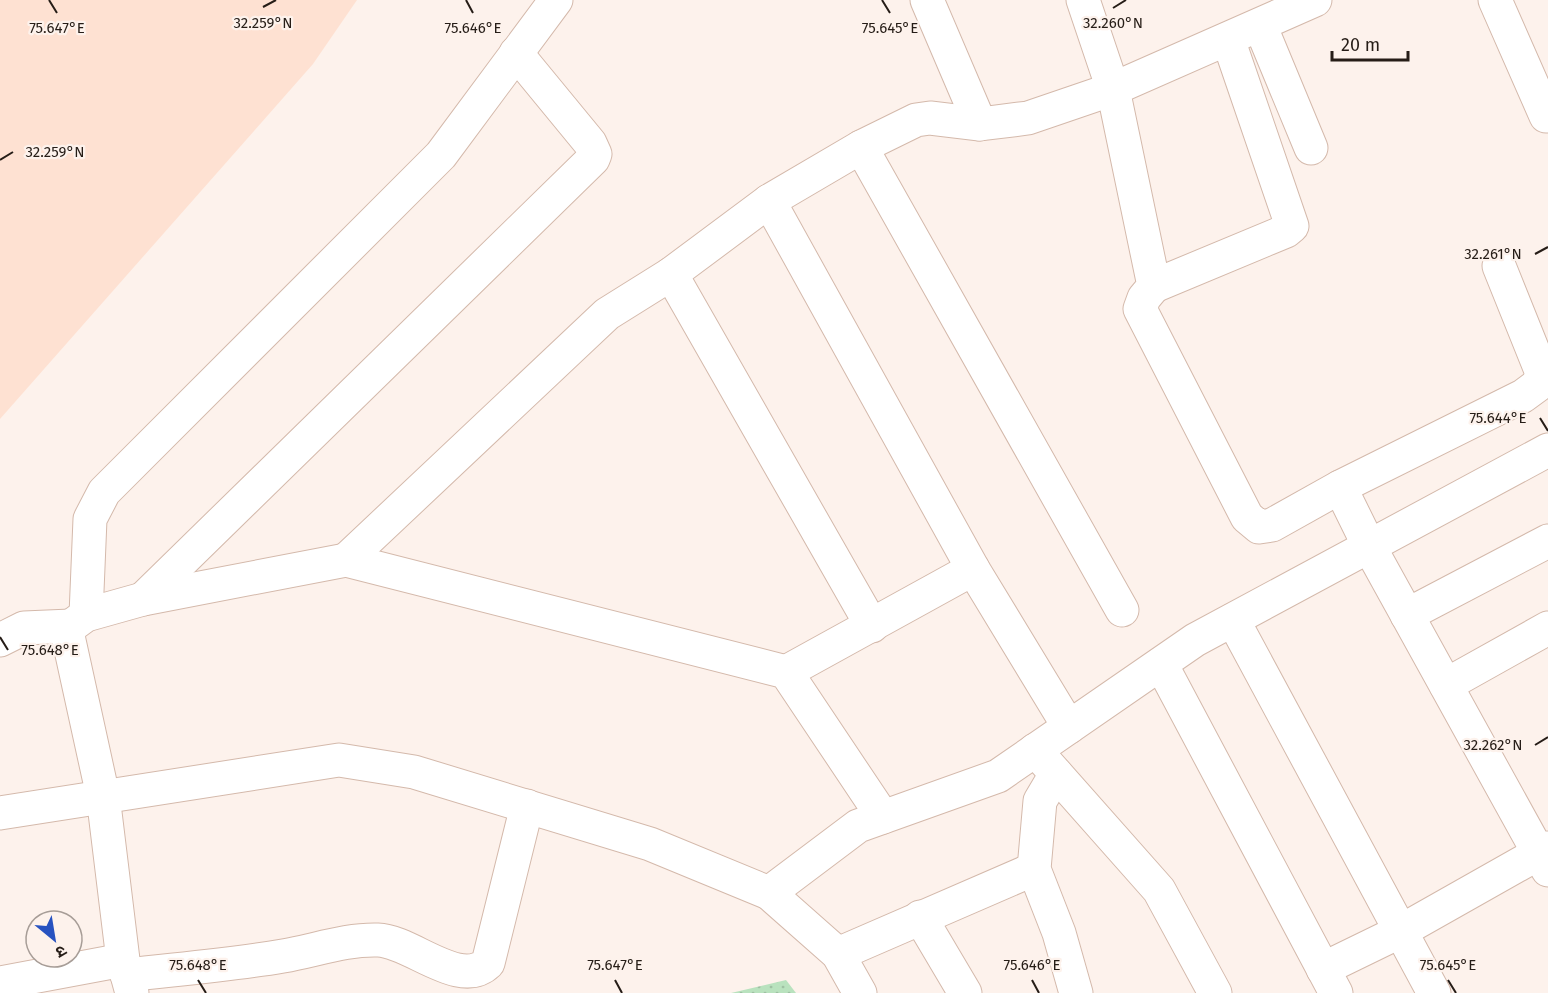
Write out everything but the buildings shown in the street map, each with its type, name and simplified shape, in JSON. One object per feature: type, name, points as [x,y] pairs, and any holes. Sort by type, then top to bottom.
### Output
[{"type":"street","points":[[127,976],[103,796],[69,636],[79,621],[90,519],[104,492],[441,155],[556,0]]},
{"type":"street","points":[[927,0],[980,124]]},
{"type":"street","points":[[1083,0],[1113,89],[1154,286]]},
{"type":"street","points":[[346,560],[607,314],[671,274],[770,201],[861,147],[916,120],[930,118],[980,124],[1028,118],[1113,89],[1315,0]]},
{"type":"street","points":[[1496,0],[1546,116]]},
{"type":"street","points":[[1260,25],[1311,148]]},
{"type":"street","points":[[1228,39],[1292,226],[1286,231],[1154,286],[1144,298],[1140,309],[1247,517],[1259,527],[1272,525],[1340,488],[1487,415],[1538,385],[1542,374],[1498,266]]},
{"type":"street","points":[[143,600],[593,159],[594,154],[590,143],[516,53]]},
{"type":"street","points":[[861,147],[1122,610]]},
{"type":"street","points":[[770,201],[973,569],[1069,727]]},
{"type":"street","points":[[671,274],[872,626]]},
{"type":"street","points":[[1077,993],[1059,933],[1034,869],[1045,762],[1069,727],[1195,640],[1548,450]]},
{"type":"street","points":[[1161,664],[1330,981],[1401,931],[1545,857],[1407,615],[1340,488]]},
{"type":"street","points":[[1407,615],[1548,541]]},
{"type":"street","points":[[0,640],[24,628],[79,621],[143,600],[346,560],[786,672],[883,817]]},
{"type":"street","points":[[786,672],[973,569]]},
{"type":"street","points":[[1233,620],[1434,993]]},
{"type":"street","points":[[1446,685],[1548,628]]},
{"type":"street","points":[[0,813],[339,760],[414,772],[650,844],[769,893],[838,954],[860,993]]},
{"type":"street","points":[[769,893],[858,826],[998,776],[1045,762]]},
{"type":"street","points":[[1045,762],[1159,890],[1215,993]]},
{"type":"street","points":[[0,983],[127,976],[283,956],[357,940],[392,943],[464,973],[482,969],[488,963],[527,806]]},
{"type":"street","points":[[838,954],[920,916],[1034,869]]},
{"type":"street","points":[[920,916],[966,993]]},
{"type":"shaded area","points":[[0,0],[357,0],[313,64],[0,419]]},
{"type":"green space","points":[[786,980],[796,993],[731,993]]}]
